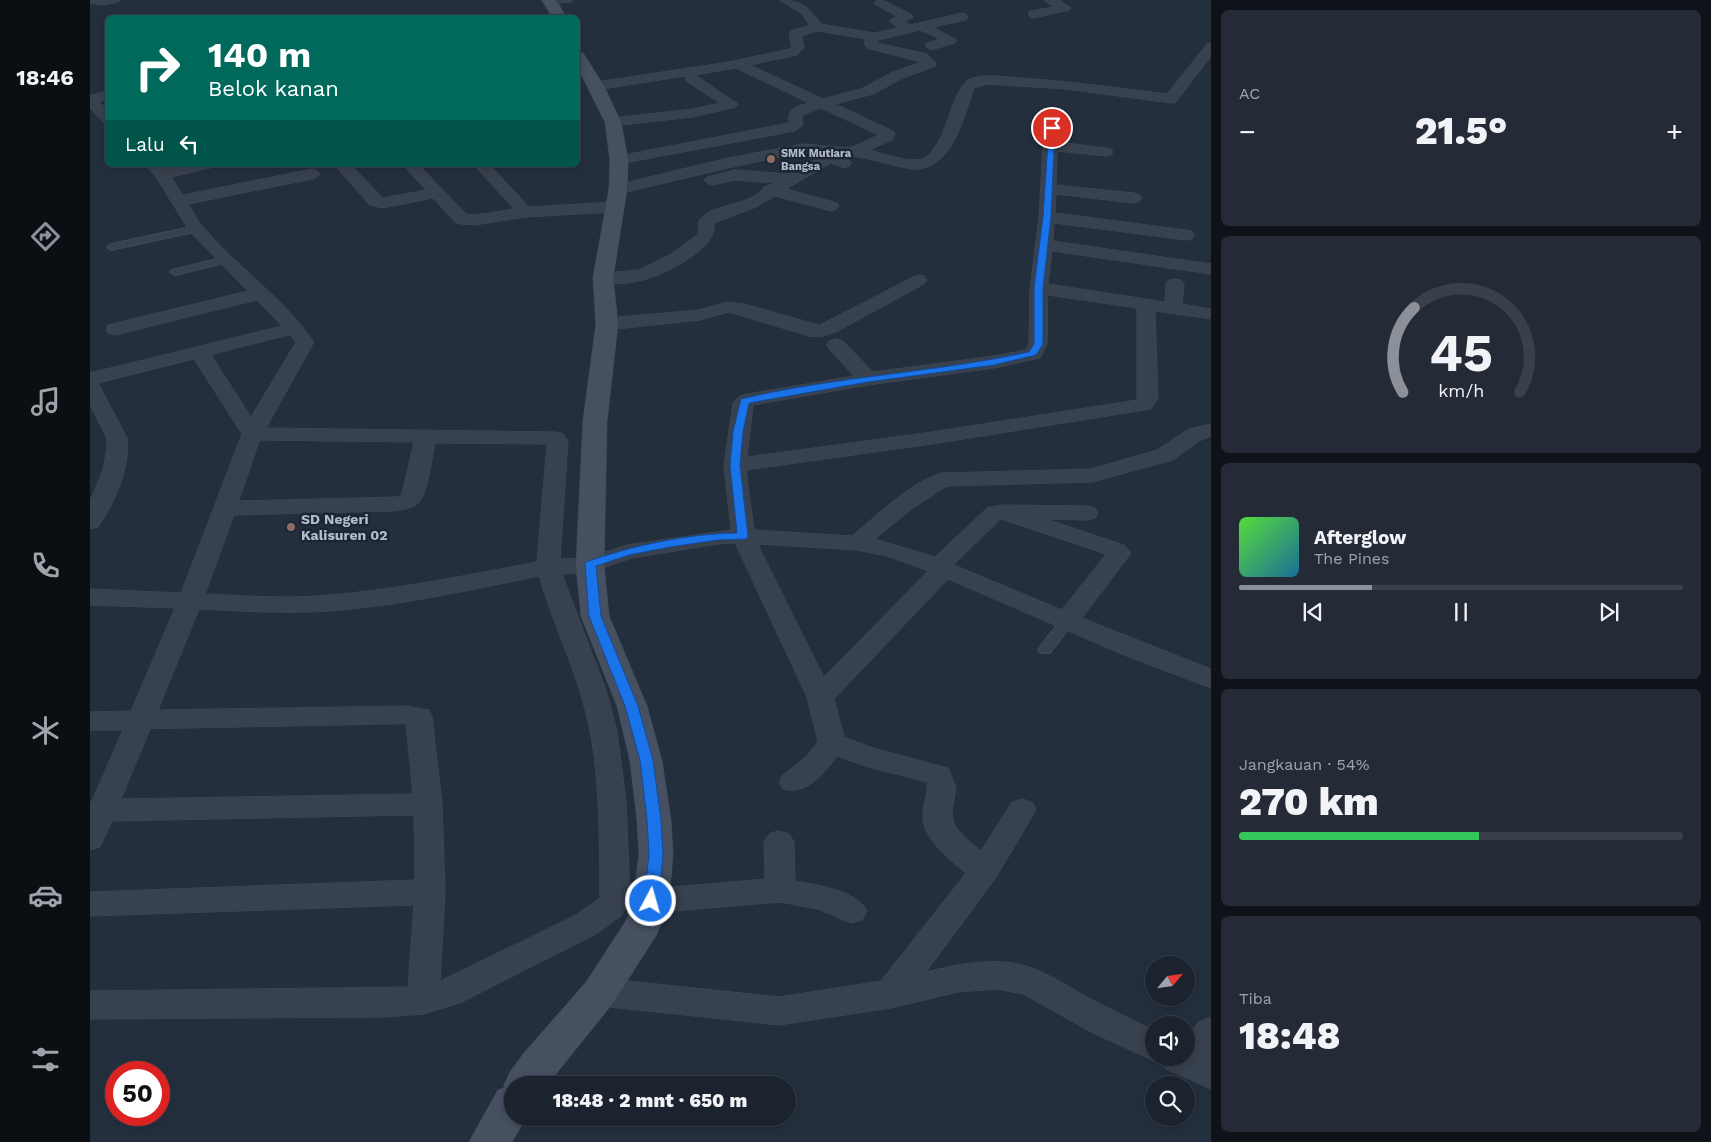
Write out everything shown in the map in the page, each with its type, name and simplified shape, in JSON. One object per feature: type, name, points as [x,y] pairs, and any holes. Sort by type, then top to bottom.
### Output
[{"type":"main road","points":[[550,1],[558,15]]},
{"type":"main road","points":[[530,1076],[600,992],[644,924],[651,901],[656,854],[654,820],[646,760],[632,706],[595,616],[590,564],[595,420],[607,324],[603,278],[617,197],[619,160],[613,122],[596,86],[580,59]]},
{"type":"main road","points":[[490,1142],[504,1117]]},
{"type":"street","points":[[90,0],[109,1]]},
{"type":"street","points":[[550,1],[567,0]]},
{"type":"street","points":[[786,0],[801,8],[817,26]]},
{"type":"street","points":[[1034,14],[1065,8],[1050,0]]},
{"type":"street","points":[[880,3],[907,17],[895,21],[951,40],[931,46]]},
{"type":"street","points":[[596,86],[737,64],[793,52],[798,48],[795,34],[817,26],[874,37],[962,17]]},
{"type":"street","points":[[619,160],[790,128],[796,125],[795,113],[802,108],[868,91],[896,76],[930,63],[922,58],[871,45],[870,42],[874,37]]},
{"type":"street","points":[[617,197],[786,151],[811,148],[868,154],[912,164],[920,164],[930,160],[939,152],[954,122],[968,86],[979,81],[1074,86],[1170,99],[1211,47]]},
{"type":"street","points":[[603,278],[639,276],[664,267],[697,244],[704,236],[707,230],[706,222],[710,219],[756,201],[770,190],[830,158],[851,152],[887,137],[888,134],[823,102],[737,64]]},
{"type":"street","points":[[613,122],[693,113],[731,104],[691,78]]},
{"type":"street","points":[[102,117],[90,100],[105,96]]},
{"type":"street","points":[[832,744],[820,697],[743,536],[735,465],[738,432],[744,401],[868,379],[994,362],[1033,354],[1038,344],[1039,288],[1047,217],[1050,146],[1054,111]]},
{"type":"street","points":[[1050,146],[1106,152]]},
{"type":"street","points":[[830,158],[865,169]]},
{"type":"street","points":[[90,840],[191,600],[252,434],[303,347],[303,338],[295,328],[196,229],[158,170],[186,167]]},
{"type":"street","points":[[345,167],[376,202],[437,193]]},
{"type":"street","points":[[414,167],[458,217],[465,220],[617,197],[672,192],[689,185],[730,176],[789,179]]},
{"type":"street","points":[[484,167],[525,212]]},
{"type":"street","points":[[179,201],[312,174]]},
{"type":"street","points":[[1048,189],[1134,198]]},
{"type":"street","points":[[770,190],[831,206]]},
{"type":"street","points":[[1047,217],[1186,235]]},
{"type":"street","points":[[1122,257],[1126,228]]},
{"type":"street","points":[[1044,245],[1211,269]]},
{"type":"street","points":[[607,324],[700,315],[728,307],[738,308],[809,330],[820,331],[918,280]]},
{"type":"street","points":[[1173,308],[1175,284]]},
{"type":"street","points":[[1039,288],[1211,314]]},
{"type":"street","points":[[115,329],[262,293]]},
{"type":"street","points":[[735,465],[1130,409],[1144,405],[1148,398],[1146,305]]},
{"type":"street","points":[[90,378],[295,328]]},
{"type":"street","points":[[836,345],[868,379]]},
{"type":"street","points":[[199,351],[252,434]]},
{"type":"street","points":[[90,386],[117,438],[118,446],[115,465],[90,522]]},
{"type":"street","points":[[858,543],[905,502],[942,480],[1092,475],[1166,455],[1175,450],[1195,432],[1211,430]]},
{"type":"street","points":[[90,1005],[385,1003],[423,1000],[448,993],[587,924],[611,906],[615,898],[611,791],[606,745],[590,680],[553,587],[548,567],[557,439],[426,435],[252,434]]},
{"type":"street","points":[[226,508],[407,502],[412,499],[426,435]]},
{"type":"street","points":[[1002,512],[1116,550],[1119,553],[1067,621]]},
{"type":"street","points":[[820,697],[995,513],[1087,512]]},
{"type":"street","points":[[90,597],[273,605],[360,600],[438,589],[548,567],[590,564],[626,552],[718,537],[743,536],[858,543],[873,545],[941,568],[1131,649],[1211,680]]},
{"type":"street","points":[[90,721],[413,715],[419,717],[428,804],[430,892],[423,1000]]},
{"type":"street","points":[[793,782],[816,764],[832,744]]},
{"type":"street","points":[[832,744],[868,757],[912,767],[938,776],[942,784],[937,812],[938,823],[948,838],[984,871]]},
{"type":"street","points":[[103,810],[428,804]]},
{"type":"street","points":[[891,994],[984,871],[1022,810]]},
{"type":"street","points":[[779,842],[780,890]]},
{"type":"street","points":[[651,901],[780,890],[823,898],[851,911]]},
{"type":"street","points":[[90,904],[430,892]]},
{"type":"street","points":[[600,992],[779,1011],[891,994],[982,974],[1015,977],[1050,992],[1105,1023],[1145,1042]]},
{"type":"street","points":[[1195,1058],[1211,1032]]},
{"type":"lane","points":[[111,247],[196,229]]},
{"type":"lane","points":[[175,272],[225,260]]},
{"type":"lane","points":[[1045,650],[1067,621]]},
{"type":"place","name":"SMK Mutiara Bangsa","points":[[771,159]]},
{"type":"place","name":"SD Negeri Kalisuren 02","points":[[291,527]]},
{"type":"route","points":[[651,901],[656,854],[654,820],[646,760],[632,706],[595,616],[590,564],[626,552],[718,537],[743,536],[735,465],[738,432],[744,401],[868,379],[994,362],[1033,354],[1038,344],[1039,288],[1047,217],[1052,128]]}]
